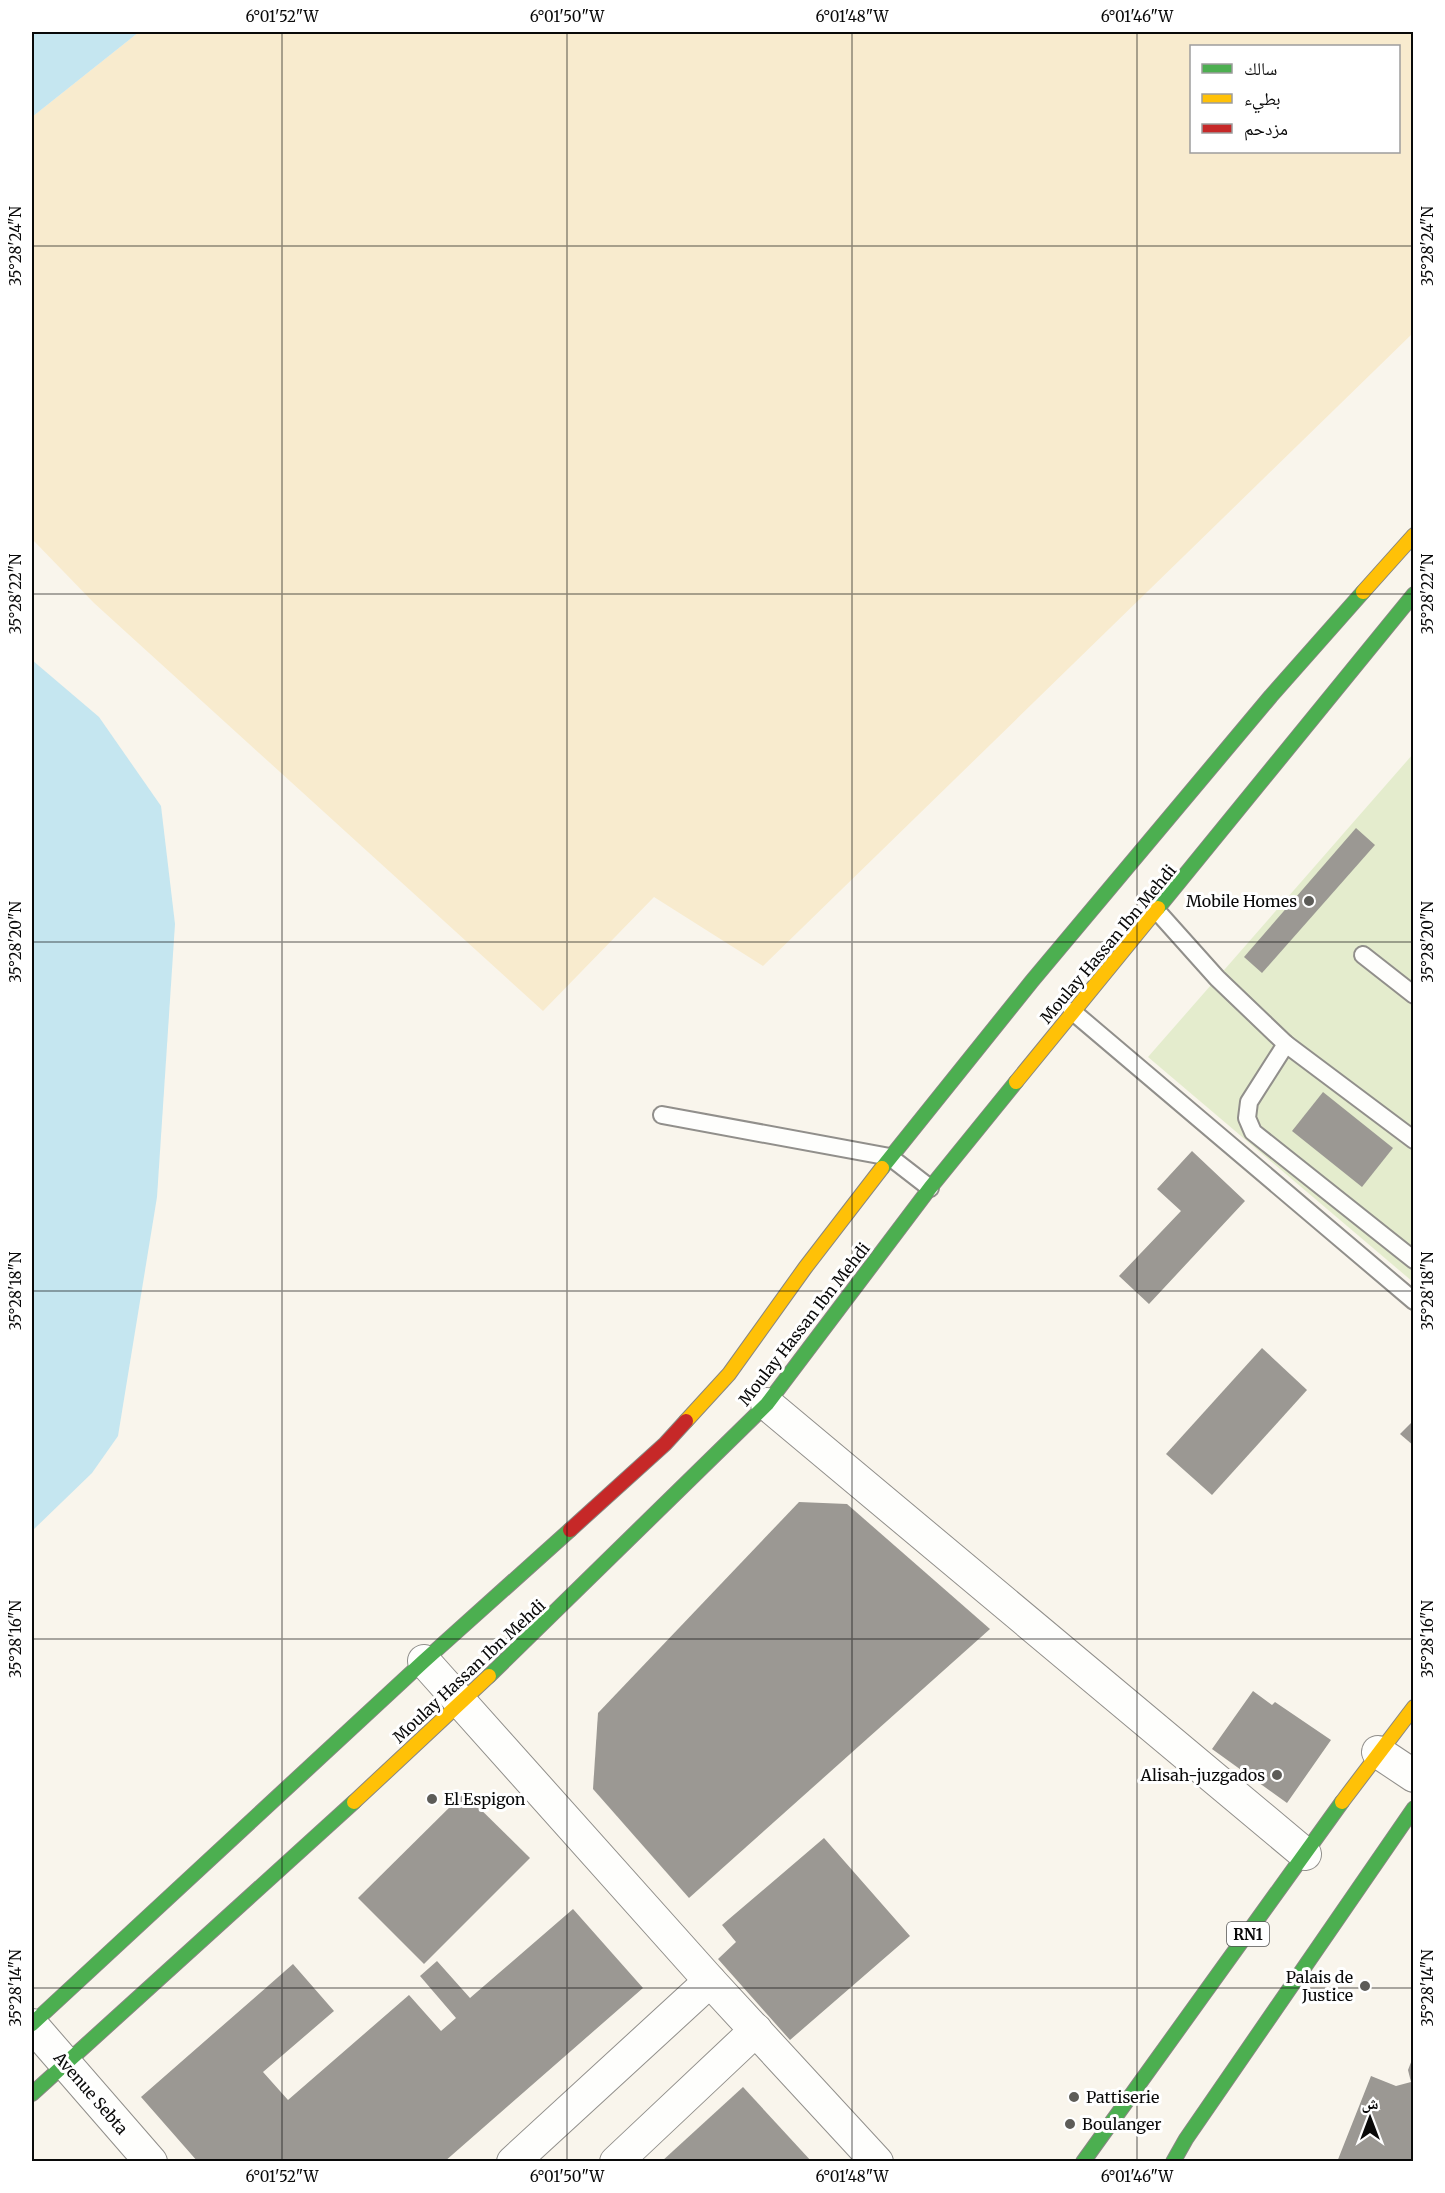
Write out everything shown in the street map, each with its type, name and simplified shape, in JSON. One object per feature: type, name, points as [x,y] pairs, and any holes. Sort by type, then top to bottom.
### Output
[{"type":"street","name":"Moulay Hassan Ibn Mehdi","points":[[32,2025],[424,1661],[665,1444],[729,1374],[805,1268],[890,1157],[1137,855],[1271,696],[1413,535]]},
{"type":"street","name":"Moulay Hassan Ibn Mehdi","points":[[32,2094],[462,1703],[767,1404],[930,1188],[1413,594]]},
{"type":"street","points":[[767,1404],[1305,1854]]},
{"type":"street","points":[[424,1661],[710,1981],[877,2162]]},
{"type":"street","name":"RN1","points":[[1083,2162],[1378,1752],[1413,1707]]},
{"type":"street","points":[[1378,1752],[1413,1776]]},
{"type":"street","points":[[1173,2162],[1186,2139],[1413,1808]]},
{"type":"street","points":[[513,2162],[710,1981]]},
{"type":"street","name":"Avenue Sebta","points":[[32,2025],[151,2162]]},
{"type":"street","points":[[616,2162],[756,2030]]},
{"type":"lane","points":[[1157,911],[1217,978],[1286,1044],[1413,1140]]},
{"type":"lane","points":[[1363,955],[1413,995]]},
{"type":"lane","points":[[1072,1011],[1413,1301]]},
{"type":"lane","points":[[1286,1044],[1249,1102],[1247,1118],[1252,1132],[1413,1260]]},
{"type":"lane","points":[[662,1115],[890,1157],[930,1188]]},
{"type":"green space","points":[[1413,754],[1413,1282],[1148,1057]]},
{"type":"sand","points":[[139,32],[1413,32],[1413,333],[763,966],[654,897],[543,1011],[94,603],[32,539],[32,117]]},
{"type":"water","points":[[32,32],[139,32],[32,117]]},
{"type":"water","points":[[32,660],[99,717],[161,806],[175,924],[157,1197],[118,1436],[92,1473],[32,1531]]},
{"type":"building","name":"Mobile Homes","points":[[1356,828],[1375,845],[1262,973],[1244,957]]},
{"type":"building","points":[[1323,1092],[1393,1148],[1362,1187],[1292,1131]]},
{"type":"building","points":[[1192,1151],[1245,1201],[1149,1304],[1119,1276],[1181,1211],[1157,1189]]},
{"type":"building","points":[[1262,1348],[1307,1390],[1212,1495],[1166,1454]]},
{"type":"building","points":[[1414,1420],[1414,1446],[1400,1434]]},
{"type":"building","points":[[799,1502],[847,1504],[990,1629],[689,1898],[593,1789],[598,1713]]},
{"type":"building","points":[[1253,1691],[1272,1705],[1275,1702],[1331,1740],[1287,1803],[1212,1749]]},
{"type":"building","points":[[464,1793],[530,1858],[424,1964],[358,1898]]},
{"type":"building","points":[[824,1838],[910,1936],[790,2040],[718,1959],[736,1942],[722,1925]]},
{"type":"building","points":[[573,1909],[643,1988],[444,2162],[198,2162],[141,2097],[293,1964],[334,2011],[263,2072],[288,2100],[409,1995],[441,2031],[456,2018],[420,1976],[437,1961],[470,1998]]},
{"type":"building","points":[[1413,2057],[1414,2162],[1337,2162],[1371,2076],[1396,2086],[1411,2082],[1408,2070]]},
{"type":"building","points":[[743,2087],[812,2162],[661,2162]]},
{"type":"traffic: fast","points":[[882,1168],[1032,981],[1271,696],[1363,592]]},
{"type":"traffic: fast","points":[[1158,908],[1414,594]]},
{"type":"traffic: fast","points":[[489,1676],[767,1404],[930,1188],[1016,1082]]},
{"type":"traffic: fast","points":[[32,2024],[424,1661],[570,1530]]},
{"type":"traffic: fast","points":[[32,2094],[354,1802]]},
{"type":"traffic: fast","points":[[1083,2162],[1342,1802]]},
{"type":"traffic: fast","points":[[1173,2162],[1186,2139],[1414,1808]]},
{"type":"traffic: slow","points":[[1363,592],[1414,535]]},
{"type":"traffic: slow","points":[[1016,1082],[1158,908]]},
{"type":"traffic: slow","points":[[686,1421],[729,1374],[805,1268],[882,1168]]},
{"type":"traffic: slow","points":[[354,1802],[489,1676]]},
{"type":"traffic: slow","points":[[1342,1802],[1414,1707]]},
{"type":"traffic: jam","points":[[570,1530],[665,1444],[686,1421]]},
{"type":"place","name":"Mobile Homes","points":[[1309,901]]},
{"type":"place","name":"Alisah-juzgados","points":[[1277,1775]]},
{"type":"place","name":"El Espigon","points":[[432,1799]]},
{"type":"place","name":"Palais de Justice","points":[[1365,1986]]},
{"type":"place","name":"Pattiserie","points":[[1074,2097]]},
{"type":"place","name":"Boulanger","points":[[1070,2124]]}]
